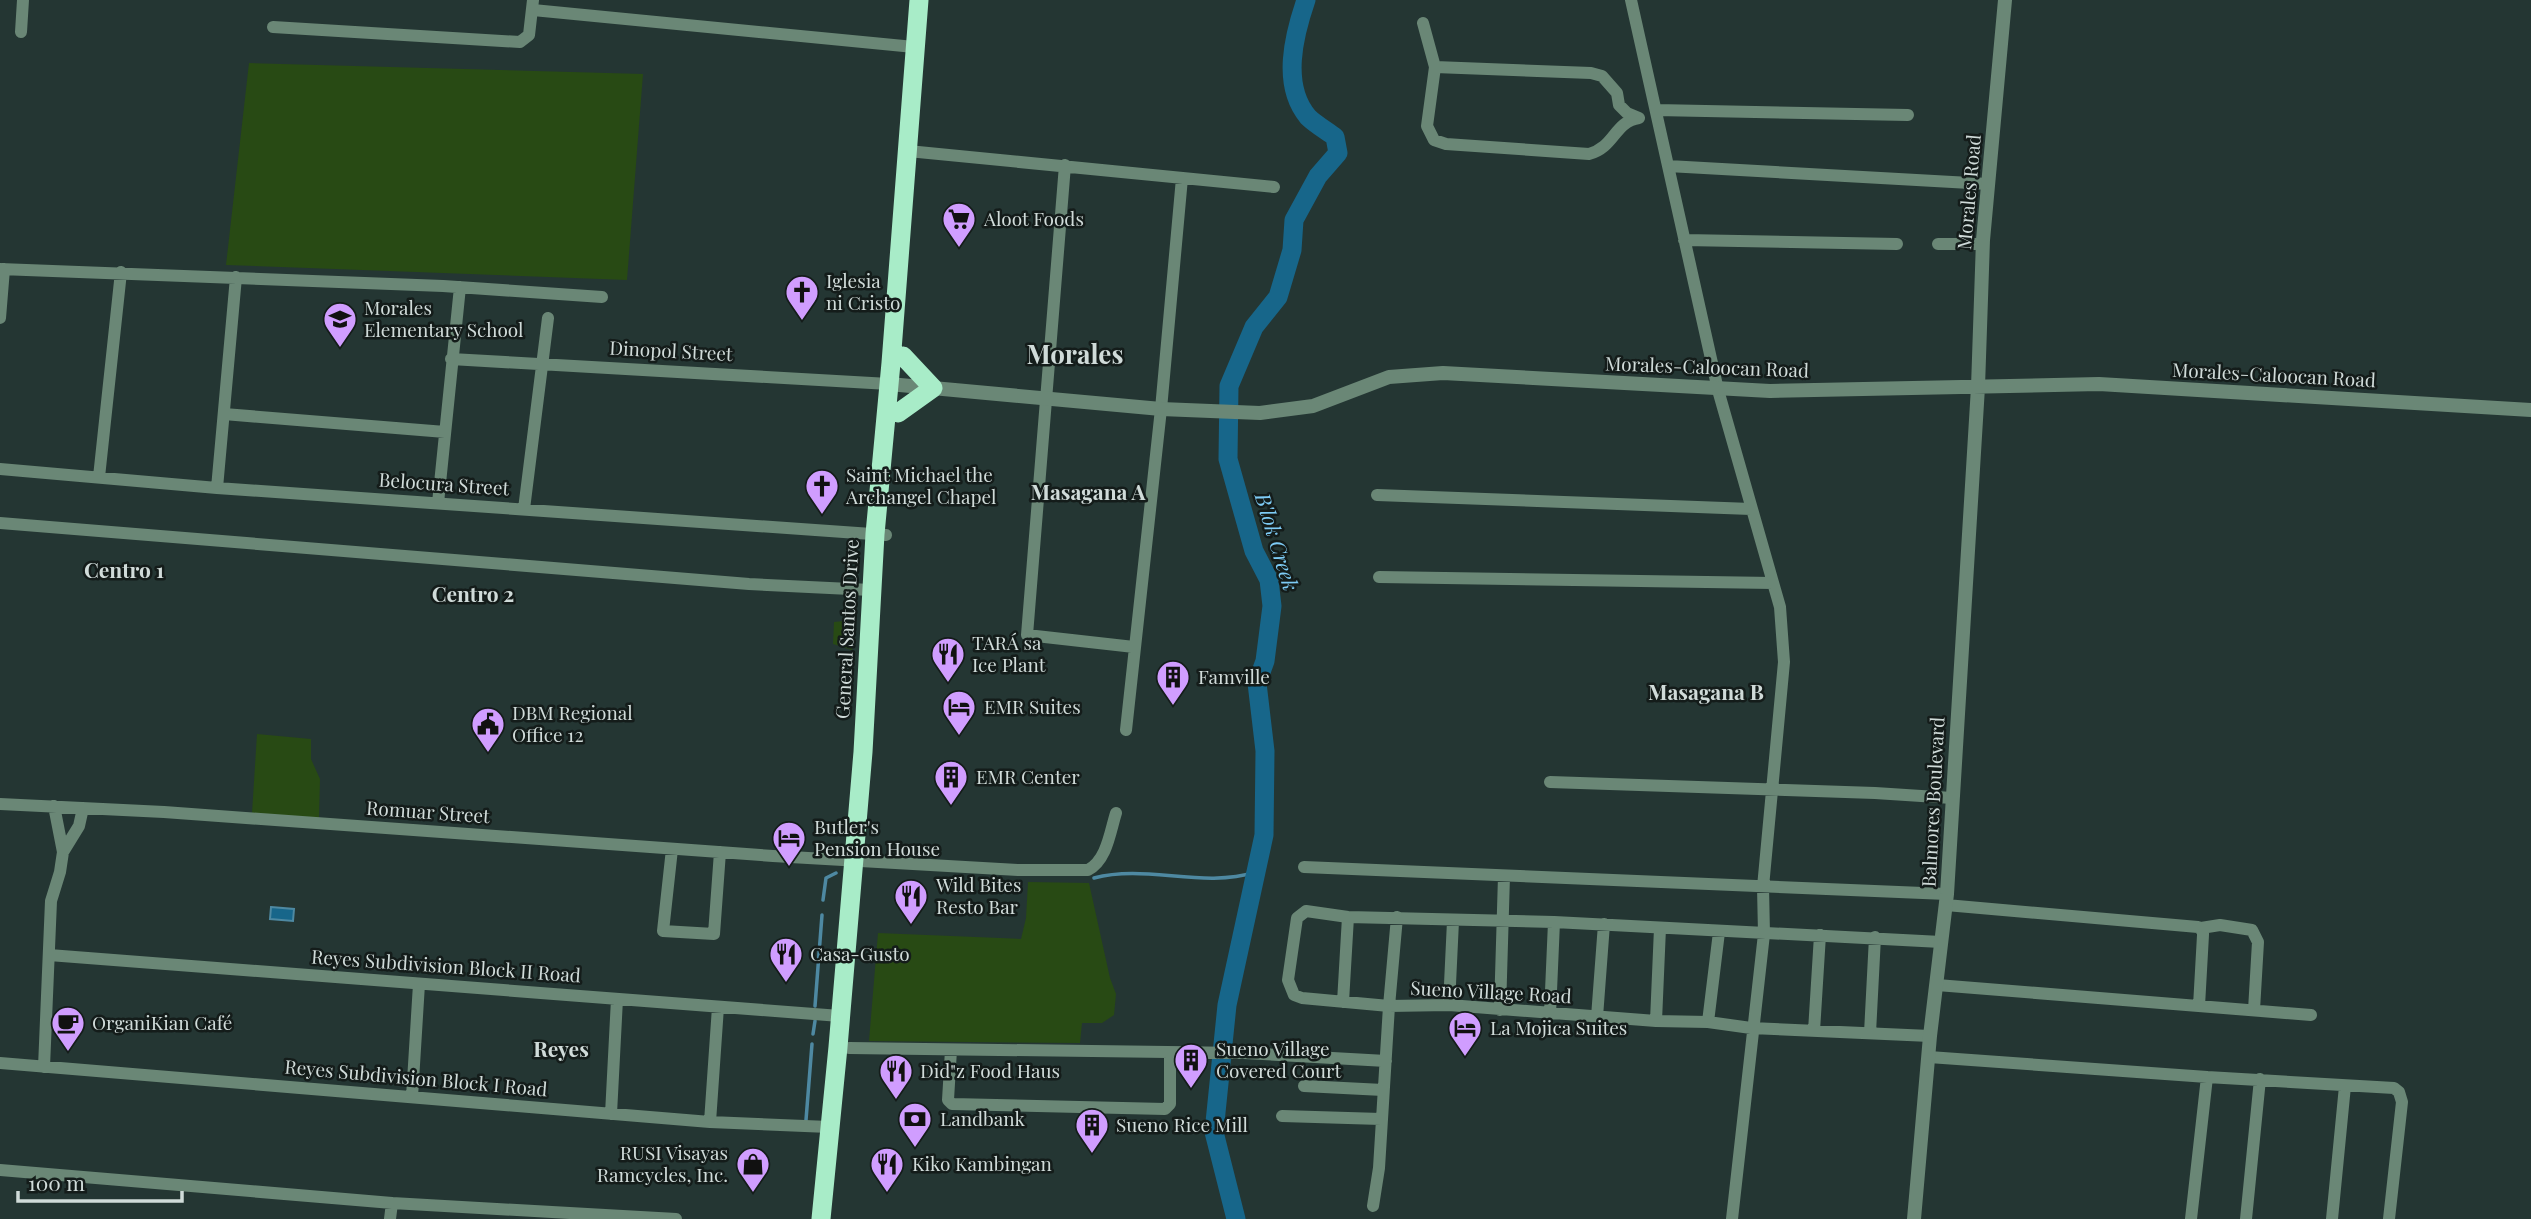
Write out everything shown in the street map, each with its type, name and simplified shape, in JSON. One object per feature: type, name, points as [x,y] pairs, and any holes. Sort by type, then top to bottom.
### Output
[{"type":"highway","name":"General Santos Drive","points":[[821,1219],[840,1016],[859,861],[871,590],[898,413],[895,384],[903,356],[913,152],[914,47],[919,0]]},
{"type":"highway","name":"General Santos Drive","points":[[832,1219],[849,1048],[881,534],[913,152],[930,0]]},
{"type":"highway","points":[[898,413],[933,388],[903,356]]},
{"type":"street","points":[[21,32],[23,0]]},
{"type":"street","points":[[1631,0],[1718,390],[1780,607],[1784,662],[1763,887],[1763,934],[1732,1219]]},
{"type":"street","name":"Morales Road","points":[[1978,387],[1983,244],[2005,0]]},
{"type":"street","points":[[273,27],[520,42],[529,36],[533,5],[914,47]]},
{"type":"street","points":[[1423,23],[1435,67],[1427,125],[1434,140],[1446,144],[1589,154],[1606,146],[1626,121],[1657,115],[1908,115]]},
{"type":"street","points":[[1435,67],[1591,73],[1602,76],[1617,93],[1619,105],[1639,118]]},
{"type":"street","points":[[913,152],[1274,187]]},
{"type":"street","points":[[1065,165],[1027,635],[1134,647]]},
{"type":"street","points":[[1668,166],[1988,184]]},
{"type":"street","points":[[1126,730],[1161,409],[1182,178]]},
{"type":"street","points":[[1685,240],[1897,244]]},
{"type":"street","points":[[1938,244],[1983,244]]},
{"type":"street","points":[[0,318],[2,269],[236,277],[602,297]]},
{"type":"street","points":[[99,477],[121,272]]},
{"type":"street","points":[[217,488],[236,277]]},
{"type":"street","points":[[438,503],[460,288]]},
{"type":"street","points":[[523,509],[548,318]]},
{"type":"street","name":"Dinopol Street","points":[[451,359],[895,384]]},
{"type":"street","name":"Morales-Caloocan Road","points":[[895,384],[1046,400],[1238,413],[1286,411],[1313,406],[1389,377],[1414,373],[1475,373],[1718,390],[2099,384],[2531,410]]},
{"type":"street","name":"Balmores Boulevard","points":[[1914,1219],[1930,1036],[1947,900],[1978,387]]},
{"type":"street","points":[[224,414],[445,432]]},
{"type":"street","name":"Belocura Street","points":[[0,469],[217,488],[881,534]]},
{"type":"street","points":[[1377,495],[1751,509]]},
{"type":"street","points":[[0,523],[749,584],[871,590]]},
{"type":"street","points":[[1379,577],[1773,583]]},
{"type":"street","points":[[1550,782],[1952,798]]},
{"type":"street","name":"Romuar Street","points":[[0,804],[1018,870],[1088,870],[1101,858],[1115,813]]},
{"type":"street","points":[[44,1067],[51,901],[63,852],[54,806]]},
{"type":"street","points":[[63,852],[79,825],[83,808]]},
{"type":"street","points":[[671,849],[663,931],[714,934],[720,852]]},
{"type":"street","points":[[1304,867],[1763,887],[1947,900],[2201,928],[2220,925],[2252,930],[2256,935],[2258,942],[2254,1010]]},
{"type":"street","points":[[1500,1010],[1504,876]]},
{"type":"street","points":[[1397,917],[1389,1006],[1294,995],[1288,981],[1297,918],[1306,911],[1348,917],[1397,917],[1453,921],[1604,924],[1941,942]]},
{"type":"street","points":[[1343,1002],[1348,917]]},
{"type":"street","points":[[1449,1005],[1453,921]]},
{"type":"street","points":[[1550,1014],[1554,922]]},
{"type":"street","points":[[1597,1017],[1604,924]]},
{"type":"street","points":[[1656,1021],[1660,928]]},
{"type":"street","points":[[2199,1006],[2203,935],[2201,928]]},
{"type":"street","points":[[1708,1022],[1718,932]]},
{"type":"street","points":[[1814,1031],[1821,936]]},
{"type":"street","points":[[1870,1033],[1875,937]]},
{"type":"street","name":"Reyes Subdivision Block II Road","points":[[49,955],[840,1016]]},
{"type":"street","points":[[412,1097],[419,984]]},
{"type":"street","points":[[1937,985],[2311,1015]]},
{"type":"street","points":[[611,1114],[617,999]]},
{"type":"street","name":"Sueno Village Road","points":[[1373,1206],[1379,1168],[1389,1006],[1449,1005],[1656,1021],[1708,1022],[1751,1028],[1930,1036]]},
{"type":"street","points":[[710,1122],[718,1007]]},
{"type":"street","points":[[849,1048],[1244,1053],[1386,1061]]},
{"type":"street","points":[[951,1050],[948,1100],[958,1105],[1165,1109],[1170,1104],[1170,1053]]},
{"type":"street","points":[[1929,1057],[2394,1088],[2401,1096],[2389,1219]]},
{"type":"street","name":"Reyes Subdivision Block I Road","points":[[0,1063],[710,1122],[829,1127]]},
{"type":"street","points":[[2191,1219],[2207,1077]]},
{"type":"street","points":[[2246,1219],[2260,1079]]},
{"type":"street","points":[[1304,1086],[1383,1090]]},
{"type":"street","points":[[2332,1219],[2345,1086]]},
{"type":"street","points":[[1282,1116],[1381,1119]]},
{"type":"street","points":[[0,1170],[392,1203],[676,1219]]},
{"type":"street","points":[[390,1219],[392,1203]]},
{"type":"green space","points":[[249,63],[643,74],[627,280],[226,265]]},
{"type":"green space","points":[[854,620],[852,650],[833,644],[834,622]]},
{"type":"green space","points":[[257,734],[311,739],[311,759],[320,779],[319,818],[252,813]]},
{"type":"green space","points":[[1028,882],[1089,883],[1116,994],[1114,1015],[1102,1023],[1082,1023],[1080,1043],[869,1041],[878,933],[1021,939],[1026,918]]},
{"type":"water","points":[[271,907],[294,909],[293,921],[270,919]]},
{"type":"waterway","name":"B'lok Creek","points":[[1236,1219],[1214,1132],[1227,1005],[1264,835],[1265,751],[1257,683],[1265,661],[1272,606],[1269,580],[1254,551],[1228,459],[1229,386],[1254,327],[1278,297],[1292,250],[1294,220],[1318,176],[1338,153],[1335,137],[1308,117],[1295,90],[1292,60],[1297,29],[1306,0]]},
{"type":"waterway","points":[[1094,878],[1114,874],[1215,878],[1256,872]]},
{"type":"waterway","points":[[823,900],[826,878],[836,873]]},
{"type":"waterway","points":[[815,1006],[822,915]]},
{"type":"waterway","points":[[813,1034],[815,1021]]},
{"type":"waterway","points":[[806,1120],[812,1044]]},
{"type":"place","name":"Aloot Foods","points":[[959,249]]},
{"type":"place","name":"Iglesia ni Cristo","points":[[802,322]]},
{"type":"place","name":"Morales Elementary School","points":[[340,349]]},
{"type":"place","name":"Saint Michael the Archangel Chapel","points":[[822,516]]},
{"type":"place","name":"TARÁ sa Ice Plant","points":[[948,684]]},
{"type":"place","name":"Famville","points":[[1173,707]]},
{"type":"place","name":"EMR Suites","points":[[959,737]]},
{"type":"place","name":"DBM Regional Office 12","points":[[488,754]]},
{"type":"place","name":"EMR Center","points":[[951,807]]},
{"type":"place","name":"Butler's Pension House","points":[[789,868]]},
{"type":"place","name":"Wild Bites Resto Bar","points":[[911,926]]},
{"type":"place","name":"Casa-Gusto","points":[[786,984]]},
{"type":"place","name":"OrganiKian Café","points":[[68,1053]]},
{"type":"place","name":"La Mojica Suites","points":[[1465,1058]]},
{"type":"place","name":"Sueno Village Covered Court","points":[[1191,1090]]},
{"type":"place","name":"Did\"z Food Haus","points":[[896,1101]]},
{"type":"place","name":"Landbank","points":[[915,1149]]},
{"type":"place","name":"Sueno Rice Mill","points":[[1092,1155]]},
{"type":"place","name":"RUSI Visayas Ramcycles, Inc.","points":[[753,1194]]},
{"type":"place","name":"Kiko Kambingan","points":[[887,1194]]},
{"type":"district","name":"Morales","points":[[1075,355]]},
{"type":"district","name":"Masagana A","points":[[1088,493]]},
{"type":"district","name":"Centro 1","points":[[124,571]]},
{"type":"district","name":"Centro 2","points":[[473,595]]},
{"type":"district","name":"Masagana B","points":[[1706,693]]},
{"type":"district","name":"Reyes","points":[[561,1050]]}]
